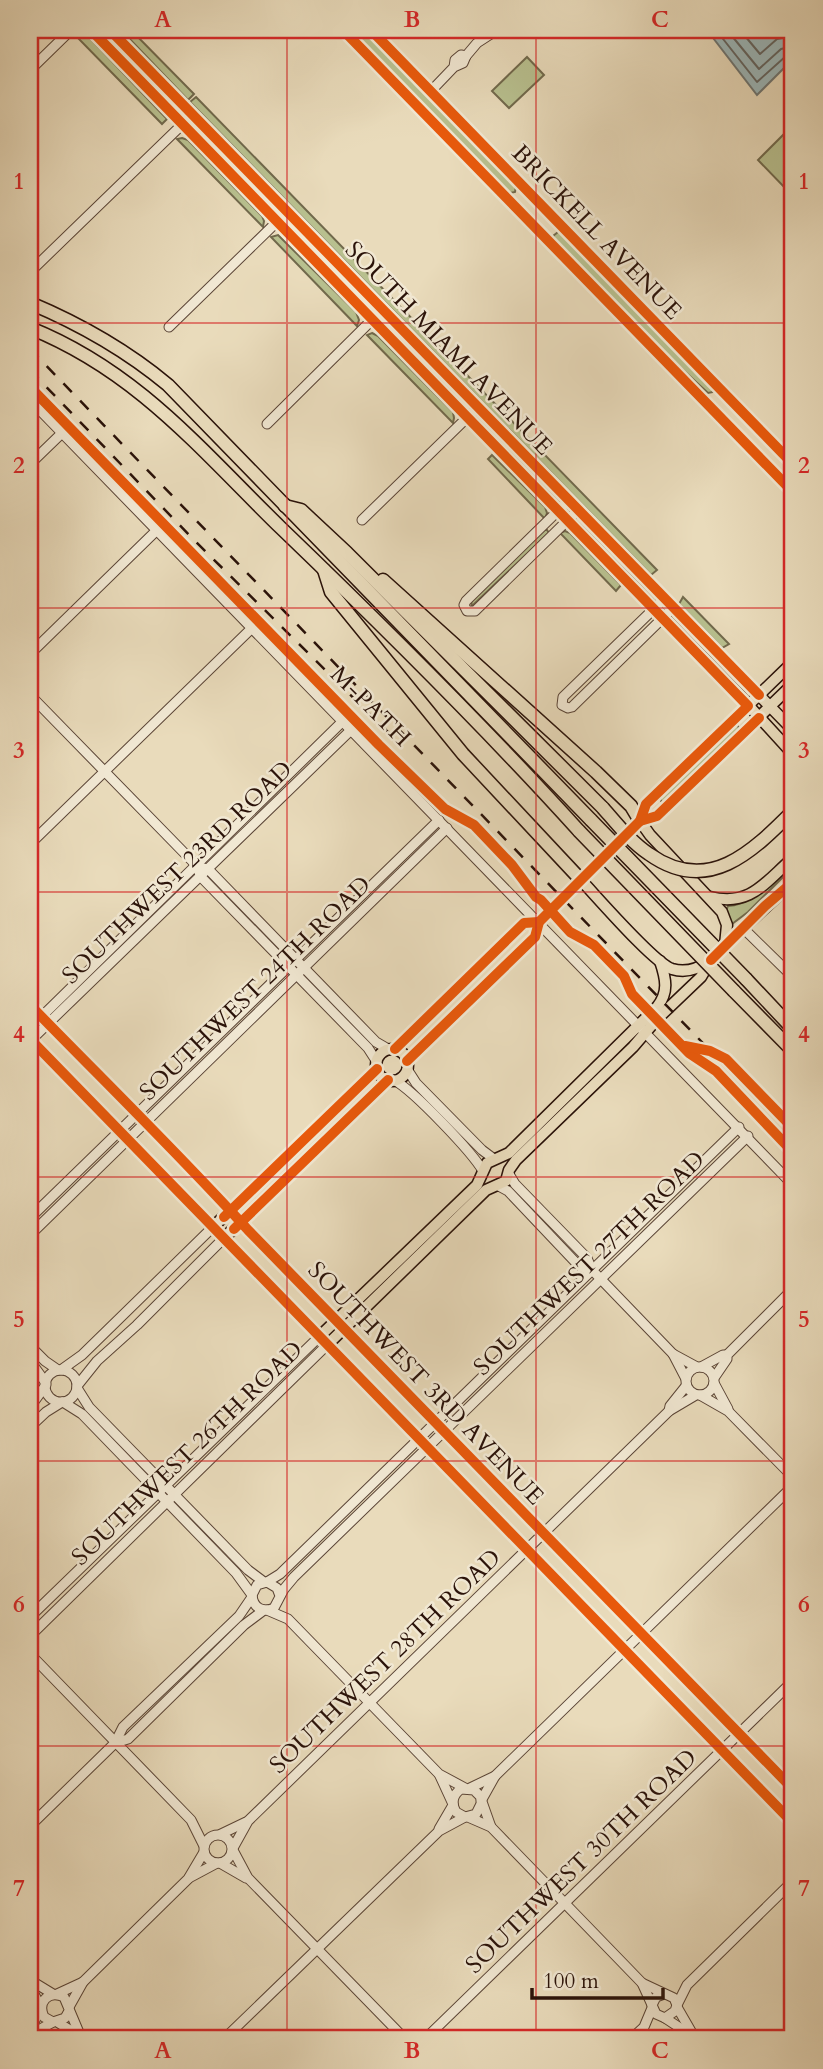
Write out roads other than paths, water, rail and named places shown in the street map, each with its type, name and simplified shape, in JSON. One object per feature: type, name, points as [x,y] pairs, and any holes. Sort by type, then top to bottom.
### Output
[{"type":"highway","points":[[30,303],[83,327],[134,359],[168,386],[793,1029]]},
{"type":"highway","points":[[30,328],[98,362],[161,409],[324,569],[541,789],[793,1051]]},
{"type":"highway","points":[[285,506],[301,510],[347,553],[652,856],[679,868],[699,870],[727,865],[745,856],[793,811]]},
{"type":"highway","points":[[347,553],[360,559],[596,772],[631,806],[640,821]]},
{"type":"highway","points":[[324,569],[331,592],[449,737],[581,880]]},
{"type":"main road","name":"SOUTH MIAMI AVENUE","points":[[91,30],[793,754]]},
{"type":"main road","name":"SOUTH MIAMI AVENUE","points":[[110,30],[793,730]]},
{"type":"main road","name":"BRICKELL AVENUE","points":[[343,30],[793,492]]},
{"type":"main road","name":"BRICKELL AVENUE","points":[[371,30],[793,464]]},
{"type":"main road","points":[[716,414],[730,399]]},
{"type":"main road","points":[[224,1238],[391,1080],[402,1076],[407,1065],[535,936],[539,922],[640,821],[646,804],[793,662]]},
{"type":"main road","points":[[640,821],[657,816],[793,684]]},
{"type":"main road","points":[[640,821],[650,835],[710,897],[726,920],[725,945]]},
{"type":"main road","points":[[710,897],[728,901],[744,898],[793,858]]},
{"type":"main road","points":[[581,880],[660,961],[671,968],[686,970],[711,960]]},
{"type":"main road","points":[[660,961],[666,979],[665,992],[643,1029],[516,1160],[504,1182],[496,1185],[486,1180],[483,1172],[487,1163],[509,1153],[643,1029],[701,977],[711,960],[725,945],[793,882]]},
{"type":"main road","points":[[213,1227],[377,1065],[382,1053],[392,1049],[524,923],[539,922]]},
{"type":"main road","name":"SOUTHWEST 3RD AVENUE","points":[[30,1006],[793,1789]]},
{"type":"main road","name":"SOUTHWEST 3RD AVENUE","points":[[30,1037],[793,1823]]},
{"type":"main road","points":[[392,1049],[402,1052],[407,1065]]},
{"type":"main road","points":[[377,1065],[381,1076],[391,1080]]},
{"type":"main road","points":[[496,1159],[505,1162],[509,1172]]},
{"type":"main road","name":"SOUTHWEST 26TH ROAD","points":[[341,1324],[477,1185],[483,1172]]},
{"type":"main road","name":"SOUTHWEST 26TH ROAD","points":[[324,1340],[484,1192],[496,1185]]},
{"type":"street","points":[[30,70],[71,30]]},
{"type":"street","points":[[430,91],[454,67],[464,63],[466,55],[477,43],[497,30]]},
{"type":"street","points":[[30,272],[192,115]]},
{"type":"street","points":[[169,327],[287,212]]},
{"type":"street","points":[[267,424],[382,310]]},
{"type":"street","points":[[30,400],[793,1185]]},
{"type":"street","points":[[362,520],[477,408]]},
{"type":"street","points":[[30,464],[62,433]]},
{"type":"street","points":[[568,501],[466,601],[464,605],[467,611],[475,611],[577,511]]},
{"type":"street","points":[[30,654],[157,530]]},
{"type":"street","points":[[664,599],[563,697],[561,702],[564,708],[572,707],[673,608]]},
{"type":"street","points":[[30,844],[252,628]]},
{"type":"street","points":[[30,695],[195,866],[296,959],[376,1042],[392,1049]]},
{"type":"street","name":"SOUTHWEST 23RD ROAD","points":[[30,1037],[195,866],[343,721]]},
{"type":"street","name":"SOUTHWEST 23RD ROAD","points":[[44,1020],[205,873],[351,730]]},
{"type":"street","name":"SOUTHWEST 24TH ROAD","points":[[140,1119],[296,959],[439,820]]},
{"type":"street","name":"SOUTHWEST 24TH ROAD","points":[[30,1218],[296,975],[447,828]]},
{"type":"street","points":[[205,873],[288,967],[368,1048],[377,1065]]},
{"type":"street","points":[[743,928],[793,977]]},
{"type":"street","points":[[407,1065],[416,1083],[486,1154],[496,1159]]},
{"type":"street","points":[[391,1080],[410,1091],[474,1158],[483,1172]]},
{"type":"street","name":"SOUTHWEST 27TH ROAD","points":[[266,1582],[280,1574],[739,1127]]},
{"type":"street","name":"SOUTHWEST 24TH ROAD","points":[[30,1235],[123,1135]]},
{"type":"street","name":"SOUTHWEST 27TH ROAD","points":[[280,1597],[293,1577],[748,1136]]},
{"type":"street","points":[[509,1172],[515,1184],[587,1258],[600,1279],[673,1354],[710,1371],[728,1411]]},
{"type":"street","points":[[496,1185],[508,1191],[580,1267],[592,1270]]},
{"type":"street","points":[[30,1407],[50,1375],[82,1355],[213,1227]]},
{"type":"street","points":[[30,1427],[46,1412],[72,1397],[94,1364],[224,1238]]},
{"type":"street","points":[[698,1395],[707,1393],[727,1355],[793,1289]]},
{"type":"street","name":"SOUTHWEST 26TH ROAD","points":[[30,1617],[167,1485],[324,1340]]},
{"type":"street","name":"SOUTHWEST 26TH ROAD","points":[[30,1636],[176,1494],[324,1340]]},
{"type":"street","points":[[30,1346],[44,1361],[72,1375],[87,1405],[251,1573],[275,1585],[288,1619]]},
{"type":"street","points":[[673,1354],[686,1383],[698,1395],[728,1411],[793,1477]]},
{"type":"street","points":[[686,1383],[688,1373],[727,1355]]},
{"type":"street","points":[[30,1361],[46,1384],[49,1396],[82,1414],[239,1577],[252,1596],[254,1604],[288,1619],[439,1774],[478,1793],[491,1828]]},
{"type":"street","name":"SOUTHWEST 28TH ROAD","points":[[669,1411],[686,1383]]},
{"type":"street","name":"SOUTHWEST 28TH ROAD","points":[[233,1849],[248,1821],[669,1411],[698,1395]]},
{"type":"street","points":[[224,2039],[439,1831],[479,1811],[495,1776],[793,1486]]},
{"type":"street","points":[[30,1826],[115,1743],[120,1730],[239,1615],[252,1596],[254,1588],[266,1582]]},
{"type":"street","points":[[115,1743],[128,1739],[244,1625],[266,1610],[274,1608],[280,1597]]},
{"type":"street","points":[[30,1654],[191,1820],[229,1839],[248,1878],[405,2039]]},
{"type":"street","name":"SOUTHWEST 30TH ROAD","points":[[425,2039],[793,1681]]},
{"type":"street","points":[[439,1774],[458,1814],[491,1828],[642,1983],[656,2014],[695,2037]]},
{"type":"street","points":[[439,1831],[455,1794],[495,1776]]},
{"type":"street","points":[[191,1820],[208,1858],[248,1878]]},
{"type":"street","name":"SOUTHWEST 28TH ROAD","points":[[219,1834],[248,1821]]},
{"type":"street","points":[[188,1879],[208,1838],[219,1834]]},
{"type":"street","points":[[30,2035],[65,2018],[83,1982],[188,1879],[230,1857],[233,1849]]},
{"type":"street","points":[[631,2039],[644,2027],[673,2015],[687,1985],[793,1881]]},
{"type":"street","points":[[30,1980],[64,1997],[82,2037]]},
{"type":"street","points":[[30,2029],[46,1997],[83,1982]]},
{"type":"street","points":[[642,1983],[674,1998],[695,2037]]},
{"type":"street","points":[[644,2027],[656,1997],[687,1985]]},
{"type":"street","points":[[30,1987],[44,2017],[82,2037]]},
{"type":"water","points":[[707,30],[793,30],[793,59],[757,95]]},
{"type":"railway","points":[[30,349],[793,1136]]},
{"type":"railway","points":[[30,370],[194,540],[399,743]]}]
